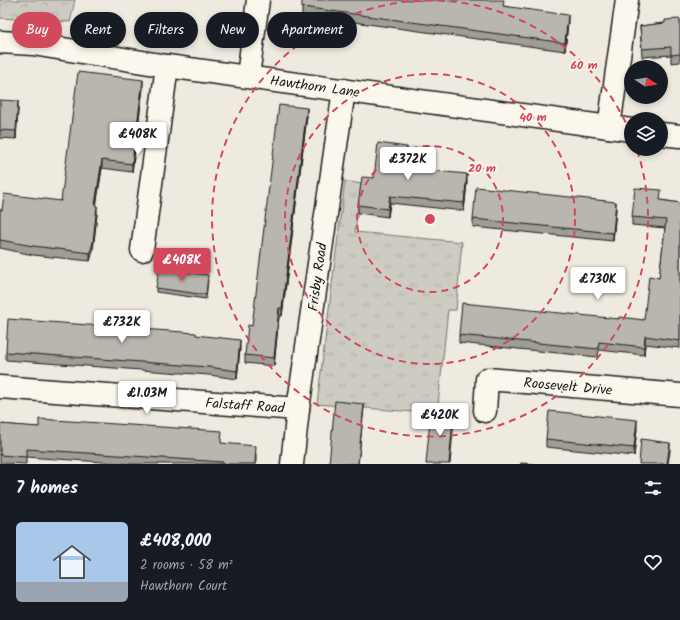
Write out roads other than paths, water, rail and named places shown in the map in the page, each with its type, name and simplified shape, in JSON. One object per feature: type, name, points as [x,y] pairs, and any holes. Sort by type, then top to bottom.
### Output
[{"type":"street","points":[[248,76],[258,0]]},
{"type":"street","points":[[609,127],[626,0]]},
{"type":"street","name":"Hawthorn Lane","points":[[0,42],[33,44],[167,66],[624,129]]},
{"type":"street","points":[[142,250],[167,66]]},
{"type":"street","name":"Frisby Road","points":[[292,464],[298,409],[344,90]]},
{"type":"street","points":[[668,135],[680,136]]},
{"type":"street","name":"Roosevelt Drive","points":[[485,411],[487,379],[680,395]]},
{"type":"street","name":"Falstaff Road","points":[[0,387],[298,409]]}]
